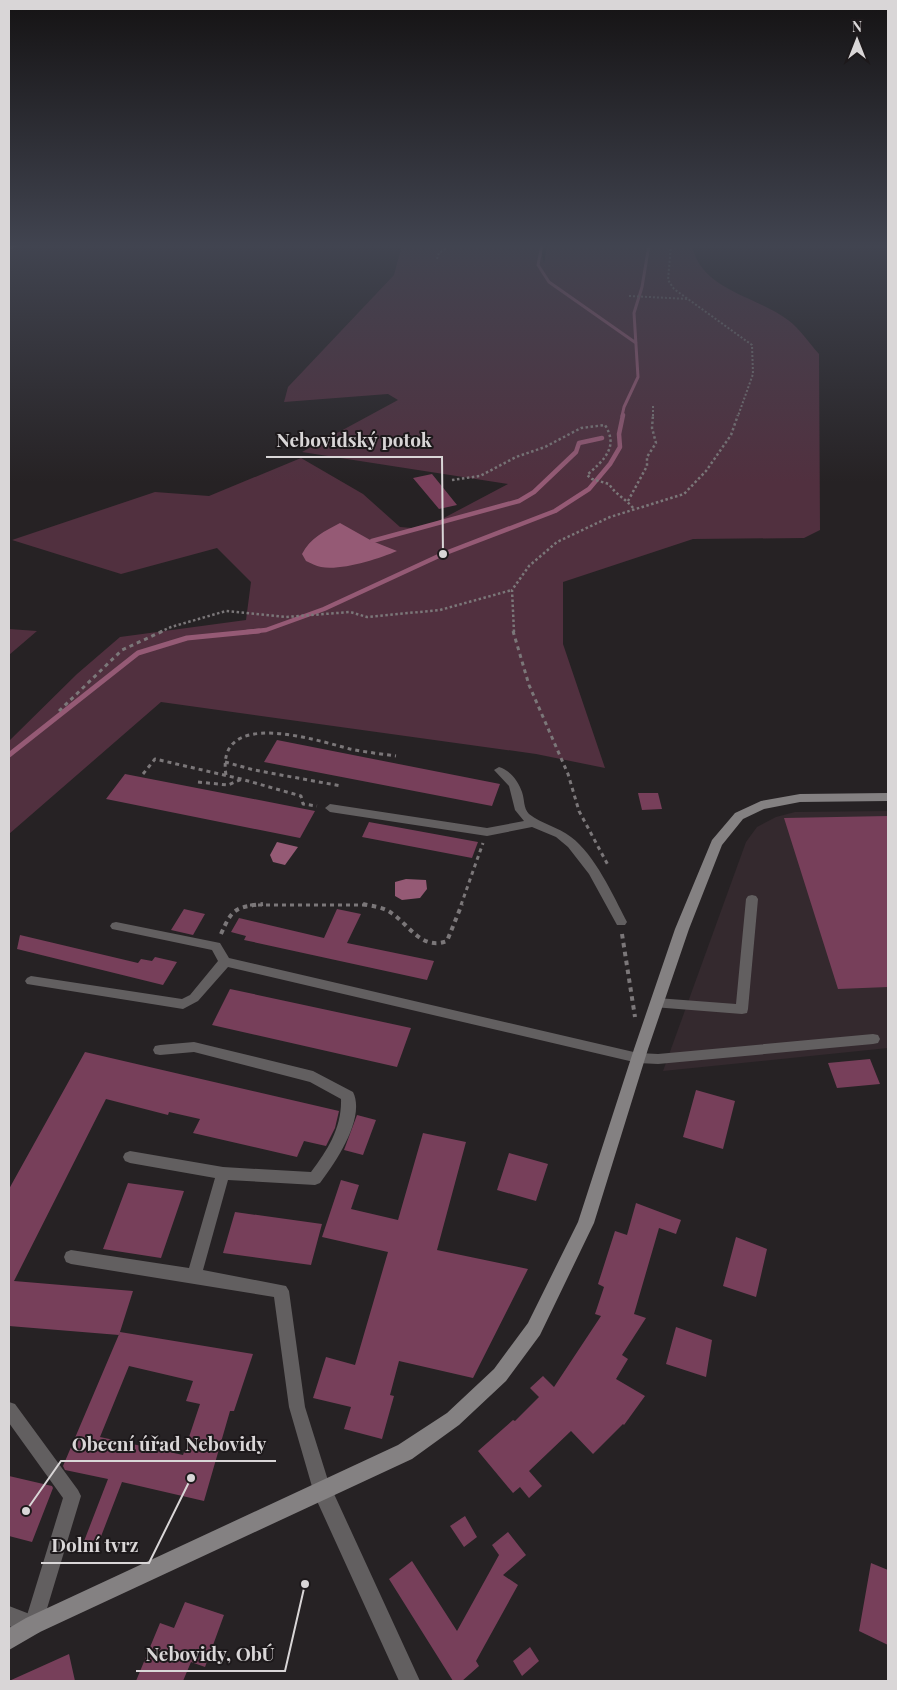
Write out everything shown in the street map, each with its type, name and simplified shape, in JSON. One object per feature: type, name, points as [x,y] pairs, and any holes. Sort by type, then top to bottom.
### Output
[{"type":"street","points":[[9,1640],[33,1625],[405,1452],[454,1419],[500,1375],[534,1329],[586,1223],[638,1058],[682,929],[716,843],[739,816],[761,805],[800,798],[888,797]]},
{"type":"street","points":[[322,1490],[410,1681]]},
{"type":"street","points":[[9,1616],[33,1625]]},
{"type":"lane","points":[[498,770],[511,779],[517,792],[520,811],[532,823]]},
{"type":"lane","points":[[330,808],[487,832],[532,823],[547,827],[571,843],[606,893],[621,922]]},
{"type":"lane","points":[[657,1004],[742,1009],[752,899]]},
{"type":"lane","points":[[116,926],[216,946],[225,962],[638,1058],[658,1059],[873,1039]]},
{"type":"lane","points":[[31,981],[183,1004],[194,998],[225,962]]},
{"type":"lane","points":[[130,1157],[223,1173],[314,1179],[334,1153],[350,1110],[348,1096],[313,1076],[194,1047],[160,1050]]},
{"type":"lane","points":[[194,1276],[223,1173]]},
{"type":"lane","points":[[71,1257],[281,1291],[297,1407],[322,1490]]},
{"type":"lane","points":[[9,1410],[72,1496],[33,1625]]},
{"type":"path","points":[[568,774],[529,685],[514,637],[512,590],[529,566],[557,542],[610,516],[684,494],[706,471],[731,435],[753,374],[752,345],[725,324]]},
{"type":"path","points":[[628,501],[648,466],[648,457],[656,443],[652,428],[653,405]]},
{"type":"path","points":[[452,480],[468,480],[482,476],[582,427],[605,426],[610,431],[613,441],[610,451],[602,462],[586,475],[608,484],[614,492],[628,501],[634,509]]},
{"type":"path","points":[[59,711],[122,650],[171,627],[226,611],[288,617],[350,612],[367,617],[440,610],[512,590]]},
{"type":"path","points":[[226,775],[225,757],[231,746],[243,737],[261,731],[313,738],[345,748],[396,756]]},
{"type":"path","points":[[143,774],[155,759],[243,779],[301,796],[303,804],[330,808]]},
{"type":"path","points":[[225,762],[254,770],[341,786]]},
{"type":"path","points":[[198,782],[228,785],[243,779]]},
{"type":"path","points":[[216,946],[230,914],[244,906],[265,904],[362,904],[389,911],[417,937],[439,944],[447,941],[452,932],[487,832]]},
{"type":"shaded area","points":[[348,324],[792,324],[819,354],[820,530],[804,538],[693,539],[563,582],[563,644],[605,768],[536,754],[161,702],[9,834],[9,741],[77,674],[120,637],[246,620],[251,582],[217,548],[121,574],[12,540],[155,492],[209,496],[301,458],[363,494],[400,527],[423,529],[508,484],[302,452],[398,400],[388,394],[284,402],[288,387]]},
{"type":"shaded area","points":[[340,523],[372,541],[397,551],[349,566],[329,568],[306,561],[302,554],[305,548],[318,536]]},
{"type":"shaded area","points":[[9,629],[37,631],[9,655]]},
{"type":"shaded area","points":[[888,811],[888,1048],[663,1071],[746,842],[757,827],[776,817],[795,812]]},
{"type":"shaded area","points":[[277,842],[298,847],[285,865],[273,862],[270,855]]},
{"type":"shaded area","points":[[406,879],[426,880],[427,889],[420,898],[402,900],[395,896],[395,882]]},
{"type":"building","points":[[432,474],[457,505],[439,509],[413,478]]},
{"type":"building","points":[[277,740],[500,784],[492,806],[264,762]]},
{"type":"building","points":[[125,774],[315,811],[300,838],[106,799]]},
{"type":"building","points":[[638,793],[658,793],[662,809],[642,810]]},
{"type":"building","points":[[888,816],[888,987],[838,989],[784,818]]},
{"type":"building","points":[[369,822],[478,842],[472,858],[362,837]]},
{"type":"building","points":[[184,909],[205,914],[193,935],[171,930]]},
{"type":"building","points":[[337,909],[361,914],[347,943],[434,961],[427,980],[244,940],[246,936],[231,932],[239,918],[324,938]]},
{"type":"building","points":[[20,935],[138,963],[141,959],[152,961],[155,957],[177,962],[163,985],[17,949]]},
{"type":"building","points":[[230,989],[411,1028],[397,1067],[212,1025]]},
{"type":"building","points":[[85,1052],[339,1111],[335,1128],[326,1146],[304,1141],[297,1157],[193,1133],[200,1119],[169,1112],[168,1115],[106,1099],[14,1281],[133,1291],[119,1335],[9,1326],[9,1189]]},
{"type":"building","points":[[870,1059],[880,1084],[837,1088],[828,1063]]},
{"type":"building","points":[[696,1090],[735,1101],[723,1149],[683,1137]]},
{"type":"building","points":[[357,1115],[376,1120],[363,1155],[344,1150]]},
{"type":"building","points":[[423,1133],[466,1142],[437,1250],[528,1269],[473,1378],[399,1361],[390,1395],[394,1396],[382,1439],[344,1429],[351,1407],[313,1398],[326,1357],[355,1365],[388,1252],[322,1237],[341,1180],[359,1185],[351,1209],[398,1220]]},
{"type":"building","points":[[509,1153],[548,1164],[536,1201],[497,1190]]},
{"type":"building","points":[[128,1183],[184,1191],[161,1258],[103,1249]]},
{"type":"building","points":[[636,1203],[681,1220],[676,1234],[659,1228],[634,1314],[646,1318],[622,1355],[628,1359],[616,1379],[645,1396],[624,1425],[593,1454],[571,1431],[529,1471],[542,1486],[529,1498],[520,1487],[513,1493],[478,1451],[513,1420],[515,1421],[539,1397],[530,1388],[543,1376],[554,1387],[601,1316],[595,1314],[604,1287],[598,1284],[615,1231],[627,1235]]},
{"type":"building","points":[[235,1212],[322,1224],[311,1265],[223,1253]]},
{"type":"building","points":[[736,1237],[767,1249],[756,1297],[723,1286]]},
{"type":"building","points":[[676,1327],[712,1340],[706,1377],[666,1364]]},
{"type":"building","points":[[120,1332],[253,1354],[234,1411],[230,1411],[204,1501],[122,1482],[95,1552],[81,1549],[108,1479],[65,1470],[63,1466]],"holes":[[[129,1366],[193,1381],[186,1401],[200,1404],[183,1455],[100,1437]]]},
{"type":"building","points":[[9,1476],[52,1486],[53,1488],[32,1542],[9,1536]]},
{"type":"building","points":[[465,1516],[477,1537],[464,1547],[450,1526]]},
{"type":"building","points":[[508,1532],[526,1555],[503,1575],[518,1585],[476,1661],[479,1666],[462,1681],[453,1681],[389,1579],[412,1561],[457,1631],[499,1555],[492,1545]]},
{"type":"building","points":[[871,1563],[888,1570],[888,1645],[859,1631]]},
{"type":"building","points":[[185,1602],[224,1615],[205,1667],[191,1662],[183,1681],[136,1681],[160,1623],[174,1628]]},
{"type":"building","points":[[530,1647],[539,1661],[522,1676],[513,1661]]},
{"type":"building","points":[[69,1654],[75,1681],[9,1681]]},
{"type":"waterway","points":[[609,324],[636,343]]},
{"type":"waterway","points":[[635,324],[636,343]]},
{"type":"waterway","points":[[622,416],[624,407],[638,377],[636,343]]},
{"type":"waterway","points":[[247,632],[266,630],[324,609],[443,554],[555,511],[589,489],[610,464],[620,447],[619,434],[623,415]]},
{"type":"waterway","points":[[372,541],[519,501],[534,492],[576,452],[579,443],[602,438]]},
{"type":"waterway","points":[[9,755],[138,653],[187,638],[259,631]]},
{"type":"place","name":"Nebovidský potok","points":[[443,554]]},
{"type":"place","name":"Dolní tvrz","points":[[191,1478]]},
{"type":"place","name":"Obecní úřad Nebovidy","points":[[26,1511]]},
{"type":"place","name":"Nebovidy, ObÚ","points":[[305,1584]]}]
